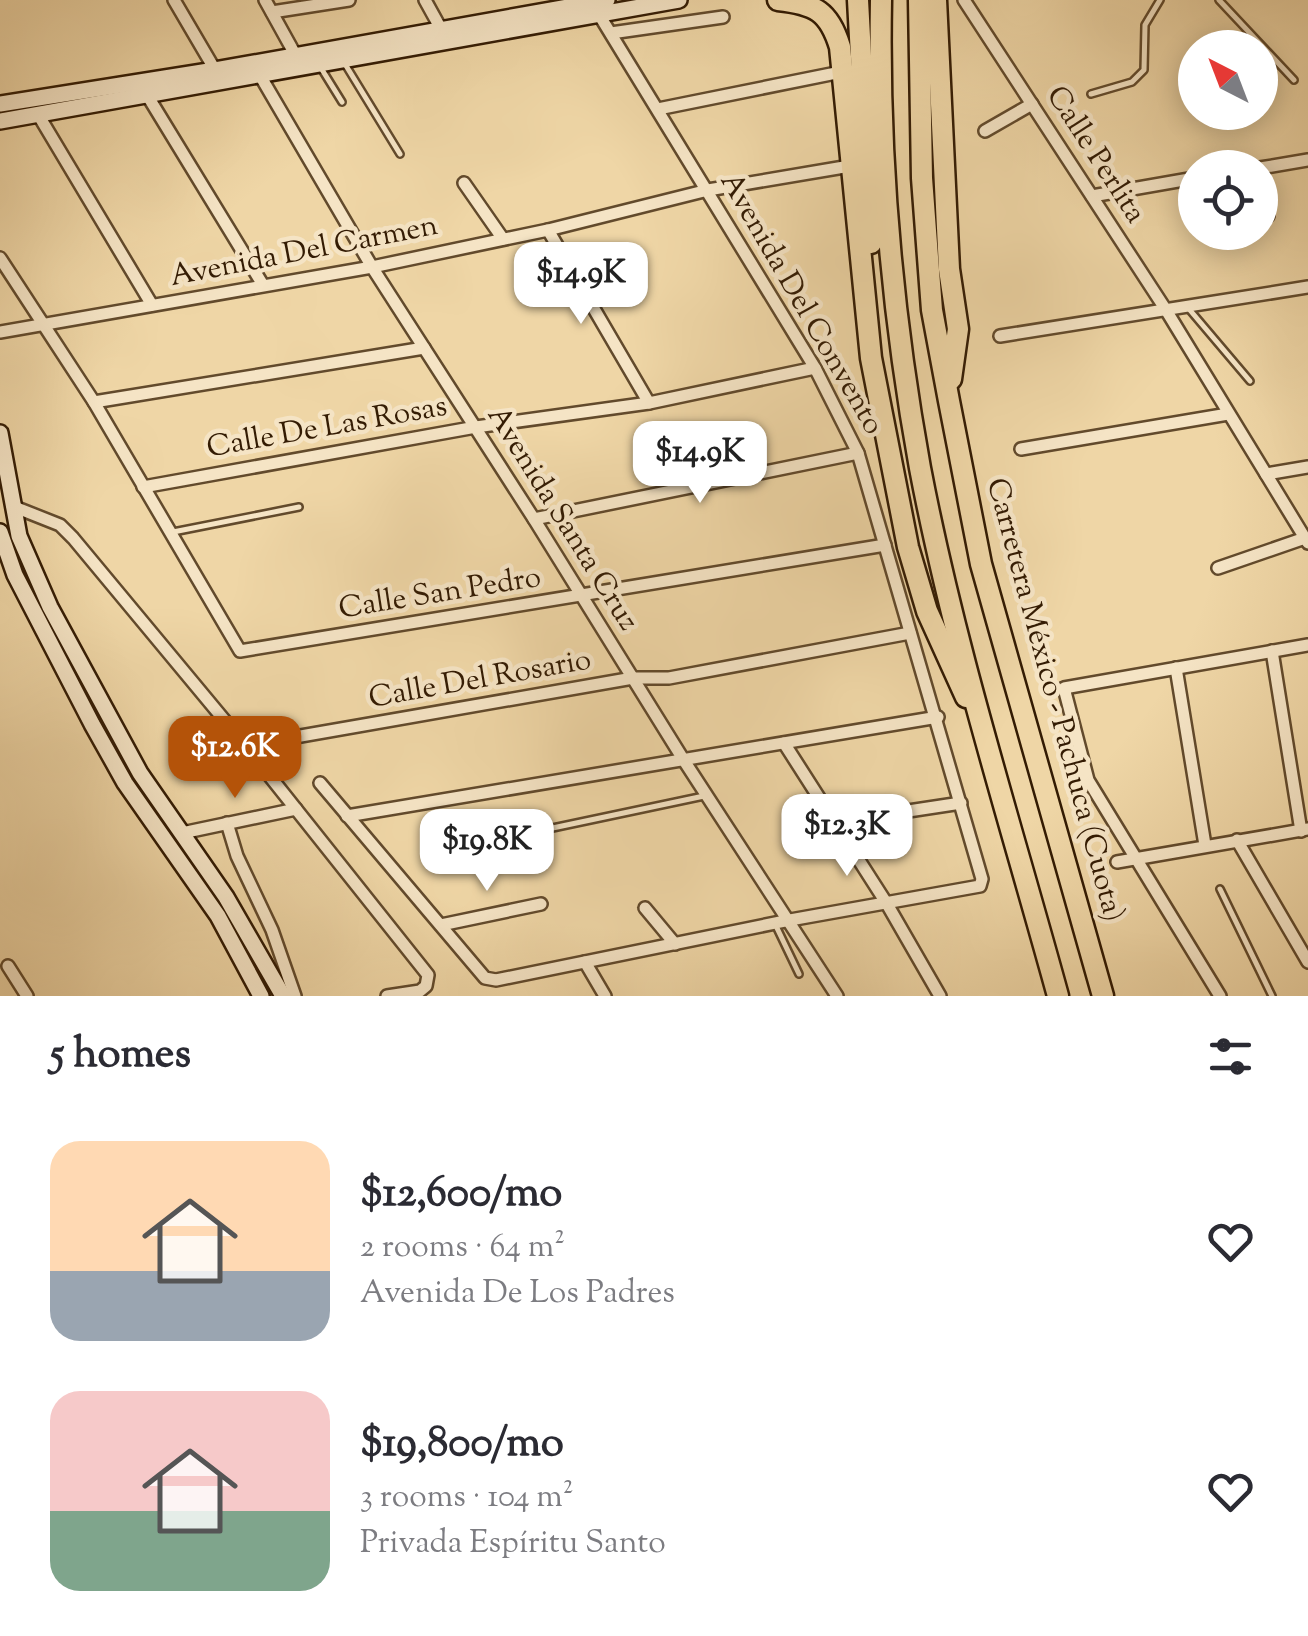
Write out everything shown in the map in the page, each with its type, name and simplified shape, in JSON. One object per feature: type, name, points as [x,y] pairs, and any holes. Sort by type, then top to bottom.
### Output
[{"type":"highway","points":[[778,0],[818,10],[833,24],[840,47],[871,358],[908,547],[927,611],[984,733]]},
{"type":"highway","points":[[858,0],[875,312],[871,358]]},
{"type":"highway","points":[[881,0],[882,132],[898,318],[920,467],[984,733],[1058,996]]},
{"type":"highway","name":"Carretera México - Pachuca (Cuota)","points":[[919,0],[923,197],[932,310],[948,401],[981,564],[1103,996]]},
{"type":"highway","points":[[936,0],[948,269],[958,329],[948,401]]},
{"type":"main road","points":[[257,70],[296,56],[441,29],[597,4],[679,0]]},
{"type":"main road","points":[[0,104],[144,89],[257,70],[319,66],[597,4]]},
{"type":"main road","points":[[0,121],[39,116],[144,89]]},
{"type":"main road","points":[[0,433],[19,536],[66,638],[140,773],[226,897],[283,996]]},
{"type":"main road","points":[[0,532],[15,575],[100,739],[125,782],[218,916],[261,996]]},
{"type":"street","points":[[174,0],[219,77]]},
{"type":"street","points":[[296,56],[269,6],[349,0]]},
{"type":"street","points":[[425,0],[441,29]]},
{"type":"street","name":"Calle Perlita","points":[[964,0],[1166,310],[1307,541]]},
{"type":"street","name":"Avenida Del Convento","points":[[597,4],[815,368],[858,453],[982,878],[980,886],[887,904]]},
{"type":"street","points":[[611,33],[724,17]]},
{"type":"street","name":"Avenida Santa Cruz","points":[[257,70],[372,266],[682,759],[837,996]]},
{"type":"street","points":[[658,109],[842,72]]},
{"type":"street","points":[[144,89],[263,285]]},
{"type":"street","points":[[985,131],[1032,104]]},
{"type":"street","points":[[39,116],[152,306]]},
{"type":"street","points":[[1278,165],[1308,160]]},
{"type":"street","name":"Avenida Del Carmen","points":[[0,332],[372,266],[548,230],[708,190],[850,166]]},
{"type":"street","points":[[1092,196],[1178,181]]},
{"type":"street","points":[[464,183],[503,239]]},
{"type":"street","points":[[548,230],[650,403]]},
{"type":"street","points":[[0,258],[94,402],[170,533]]},
{"type":"street","points":[[1000,336],[1307,290]]},
{"type":"street","points":[[94,402],[424,348]]},
{"type":"street","name":"Calle De Las Rosas","points":[[143,486],[476,428],[650,403],[815,368]]},
{"type":"street","points":[[1020,449],[1228,414]]},
{"type":"street","points":[[534,518],[858,453]]},
{"type":"street","points":[[1266,474],[1308,467]]},
{"type":"street","points":[[12,506],[60,525],[73,538],[428,975],[426,986],[420,991],[387,996]]},
{"type":"street","name":"Calle San Pedro","points":[[170,533],[240,651],[885,545]]},
{"type":"street","points":[[1218,568],[1307,541]]},
{"type":"street","name":"Calle Del Rosario","points":[[295,738],[633,678],[670,678],[910,632]]},
{"type":"street","points":[[1220,996],[1088,780],[1064,688],[1308,644]]},
{"type":"street","points":[[1117,862],[1304,830],[1272,651]]},
{"type":"street","points":[[1176,668],[1205,844]]},
{"type":"street","points":[[347,816],[938,717]]},
{"type":"street","points":[[784,743],[887,904],[940,996]]},
{"type":"street","points":[[320,783],[485,978],[496,980],[887,904]]},
{"type":"street","points":[[836,822],[960,803]]},
{"type":"street","points":[[182,833],[296,809]]},
{"type":"street","points":[[227,823],[295,996]]},
{"type":"street","points":[[1236,840],[1308,962]]},
{"type":"street","points":[[441,925],[541,904]]},
{"type":"street","points":[[646,908],[674,944]]},
{"type":"street","points":[[585,962],[605,996]]},
{"type":"street","points":[[8,966],[27,996]]},
{"type":"lane","points":[[1091,94],[1132,82],[1144,70],[1145,25],[1160,0]]},
{"type":"lane","points":[[1219,0],[1294,80]]},
{"type":"lane","points":[[343,61],[400,154]]},
{"type":"lane","points":[[319,66],[342,102]]},
{"type":"lane","points":[[1187,306],[1250,381]]},
{"type":"lane","points":[[170,533],[299,508]]},
{"type":"lane","points":[[510,838],[707,796]]},
{"type":"lane","points":[[1220,889],[1272,996]]},
{"type":"lane","points":[[774,924],[799,974]]}]
